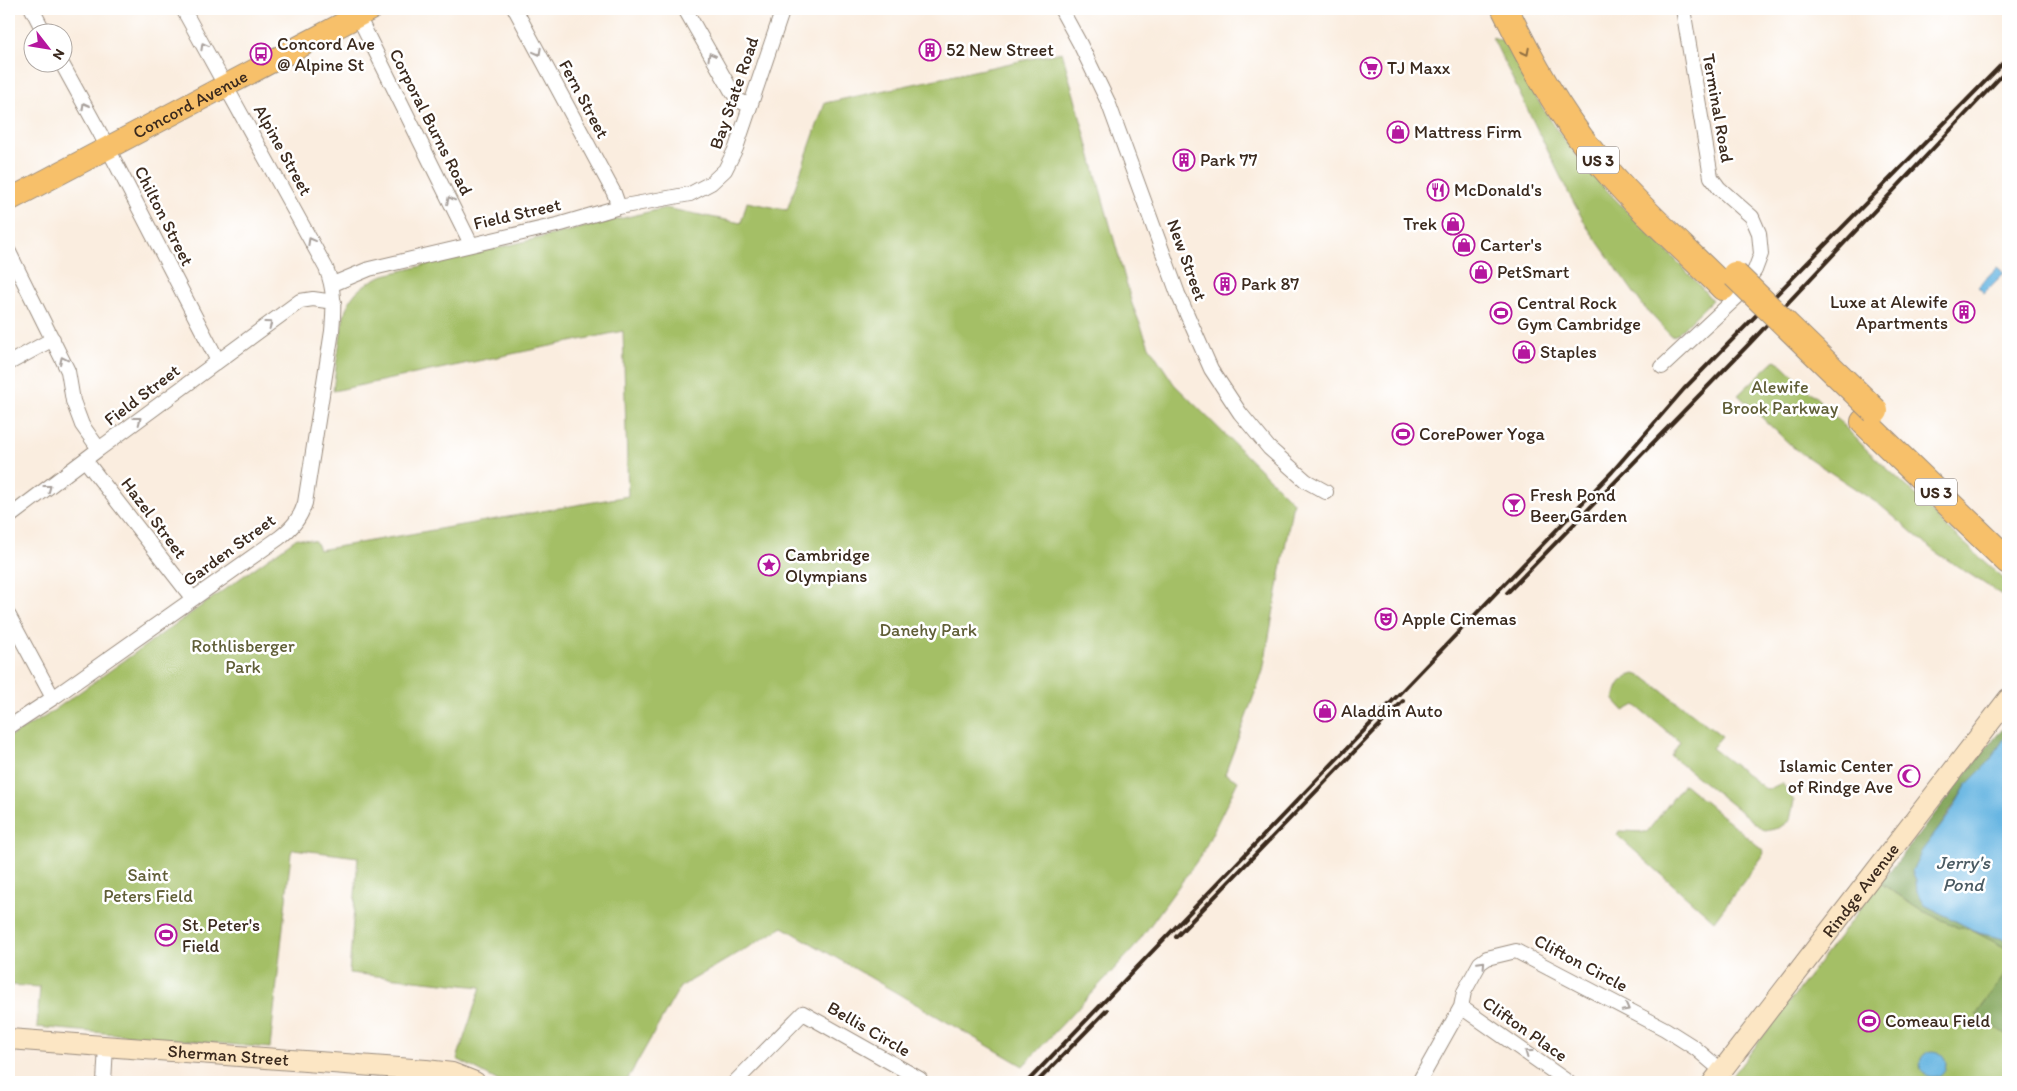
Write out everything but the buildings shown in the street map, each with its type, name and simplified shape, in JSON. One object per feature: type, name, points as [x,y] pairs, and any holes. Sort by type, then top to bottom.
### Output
[{"type":"highway","name":"US 3","points":[[1505,9],[1543,82],[1585,145],[1616,181],[1729,281],[1869,417],[2008,561]]},
{"type":"highway","name":"US 3","points":[[1524,9],[1567,89],[1600,136],[1729,281]]},
{"type":"highway","name":"US 3","points":[[1869,417],[2008,538]]},
{"type":"main road","name":"Concord Avenue","points":[[9,200],[225,84],[364,13]]},
{"type":"street","points":[[32,9],[39,22]]},
{"type":"street","name":"Alpine Street","points":[[183,9],[326,268],[333,284]]},
{"type":"street","name":"Fern Street","points":[[515,9],[614,193],[619,207]]},
{"type":"street","points":[[685,9],[730,90],[738,100],[750,106]]},
{"type":"street","name":"Bay State Road","points":[[711,183],[730,162],[783,9]]},
{"type":"street","name":"New Street","points":[[1060,9],[1080,44],[1108,102],[1178,294],[1211,370],[1240,413],[1269,448],[1306,481],[1326,492]]},
{"type":"street","name":"Terminal Road","points":[[1662,367],[1736,298],[1754,270],[1761,254],[1759,233],[1752,217],[1719,188],[1711,176],[1682,9]]},
{"type":"street","name":"Corporal Burns Road","points":[[364,13],[471,244]]},
{"type":"street","name":"Chilton Street","points":[[66,72],[218,361]]},
{"type":"street","name":"Field Street","points":[[333,284],[369,269],[561,224],[619,207],[690,194],[711,183]]},
{"type":"street","points":[[9,252],[68,371],[73,401],[82,425],[99,449]]},
{"type":"street","name":"Garden Street","points":[[9,727],[53,698],[294,526],[301,516],[305,503],[331,340],[334,302],[333,284]]},
{"type":"street","name":"Field Street","points":[[9,517],[300,301],[313,299],[334,302]]},
{"type":"street","points":[[9,364],[53,339]]},
{"type":"street","name":"Hazel Street","points":[[85,460],[193,599]]},
{"type":"street","points":[[9,616],[53,698]]},
{"type":"street","name":"Rindge Avenue","points":[[1717,1077],[2008,699]]},
{"type":"street","name":"Clifton Circle","points":[[1419,1082],[1461,1007],[1464,992],[1480,963],[1487,958],[1516,951],[1680,1038],[1717,1077]]},
{"type":"street","name":"Clifton Place","points":[[1461,1007],[1568,1082]]},
{"type":"street","name":"Bellis Circle","points":[[735,1082],[803,1013],[920,1079],[918,1082]]},
{"type":"street","name":"Sherman Street","points":[[9,1039],[426,1070],[452,1073],[475,1082]]},
{"type":"street","points":[[104,1082],[106,1046]]},
{"type":"green space","points":[[1492,37],[1505,41],[1547,115],[1585,166],[1613,197],[1685,269],[1712,300],[1676,335],[1671,336],[1644,307],[1587,227]]},
{"type":"green space","name":"Danehy Park","points":[[1062,52],[1132,304],[1149,346],[1174,384],[1293,502],[1263,671],[1225,774],[1238,781],[1202,854],[1133,949],[1023,1066],[783,927],[680,987],[626,1082],[500,1082],[457,1059],[481,987],[349,973],[358,857],[293,849],[291,853],[270,1048],[37,1027],[40,987],[9,985],[9,737],[46,716],[297,538],[315,541],[319,550],[628,496],[623,331],[333,391],[346,308],[350,300],[363,286],[384,275],[665,208],[741,223],[747,202],[787,210],[825,103]]},
{"type":"green space","name":"Alewife Brook Parkway","points":[[1775,360],[1783,365],[1822,403],[1939,520],[2008,583],[2008,599],[1934,551],[1880,505],[1795,449],[1738,395]]},
{"type":"green space","points":[[1635,674],[1644,677],[1722,736],[1712,748],[1767,790],[1782,783],[1794,801],[1790,820],[1779,828],[1765,831],[1671,756],[1680,742],[1635,705],[1624,711],[1614,700],[1620,683]]},
{"type":"green space","name":"Jerry's Pond","points":[[2008,723],[2008,737],[1988,763],[1967,784],[1912,871],[1916,880],[1917,892],[1925,905],[1979,933],[2008,940],[2008,949],[1969,929],[1959,928],[1923,911],[1881,883],[1986,748]]},
{"type":"green space","points":[[1684,784],[1763,850],[1762,857],[1714,921],[1617,835],[1619,831],[1647,832]]},
{"type":"green space","points":[[1880,883],[1923,911],[1959,928],[1969,929],[2008,949],[2008,970],[1977,1014],[2008,1036],[2008,1082],[1728,1082]]},
{"type":"green space","points":[[2008,970],[2008,1036],[1976,1015]]},
{"type":"water","points":[[1997,267],[2004,273],[1984,293],[1978,287]]},
{"type":"water","name":"Jerry's Pond","points":[[2008,737],[2008,940],[1979,933],[1925,905],[1917,892],[1916,880],[1912,871],[1921,852],[1949,815],[1967,784],[1988,763],[2004,739]]},
{"type":"water","points":[[1933,1051],[1942,1055],[1946,1064],[1942,1073],[1933,1077],[1924,1073],[1920,1064],[1924,1055]]},
{"type":"railway","points":[[1027,1082],[1612,472],[1684,389],[2008,58]]},
{"type":"railway","points":[[1507,593],[1750,343],[2008,69]]},
{"type":"railway","points":[[1176,937],[1403,701]]},
{"type":"railway","points":[[1037,1082],[1107,1010]]},
{"type":"place","name":"52 New Street","points":[[930,50]]},
{"type":"place","name":"Concord Ave @ Alpine St","points":[[261,54]]},
{"type":"place","name":"TJ Maxx","points":[[1371,68]]},
{"type":"place","name":"Mattress Firm","points":[[1398,132]]},
{"type":"place","name":"Park 77","points":[[1184,160]]},
{"type":"place","name":"McDonald's","points":[[1438,190]]},
{"type":"place","name":"Trek","points":[[1453,224]]},
{"type":"place","name":"Carter's","points":[[1464,245]]},
{"type":"place","name":"PetSmart","points":[[1481,272]]},
{"type":"place","name":"Park 87","points":[[1225,284]]},
{"type":"place","name":"Luxe at Alewife Apartments","points":[[1964,312]]},
{"type":"place","name":"Central Rock Gym Cambridge","points":[[1501,313]]},
{"type":"place","name":"Staples","points":[[1524,352]]},
{"type":"place","name":"CorePower Yoga","points":[[1403,434]]},
{"type":"place","name":"Fresh Pond Beer Garden","points":[[1514,505]]},
{"type":"place","name":"Cambridge Olympians","points":[[769,565]]},
{"type":"place","name":"Apple Cinemas","points":[[1386,619]]},
{"type":"place","name":"Aladdin Auto","points":[[1325,711]]},
{"type":"place","name":"Islamic Center of Rindge Ave","points":[[1909,776]]},
{"type":"place","name":"St. Peter's Field","points":[[166,935]]},
{"type":"place","name":"Comeau Field","points":[[1869,1021]]},
{"type":"park label","name":"Rothlisberger Park","points":[[243,656]]},
{"type":"park label","name":"Saint Peters Field","points":[[148,885]]}]
